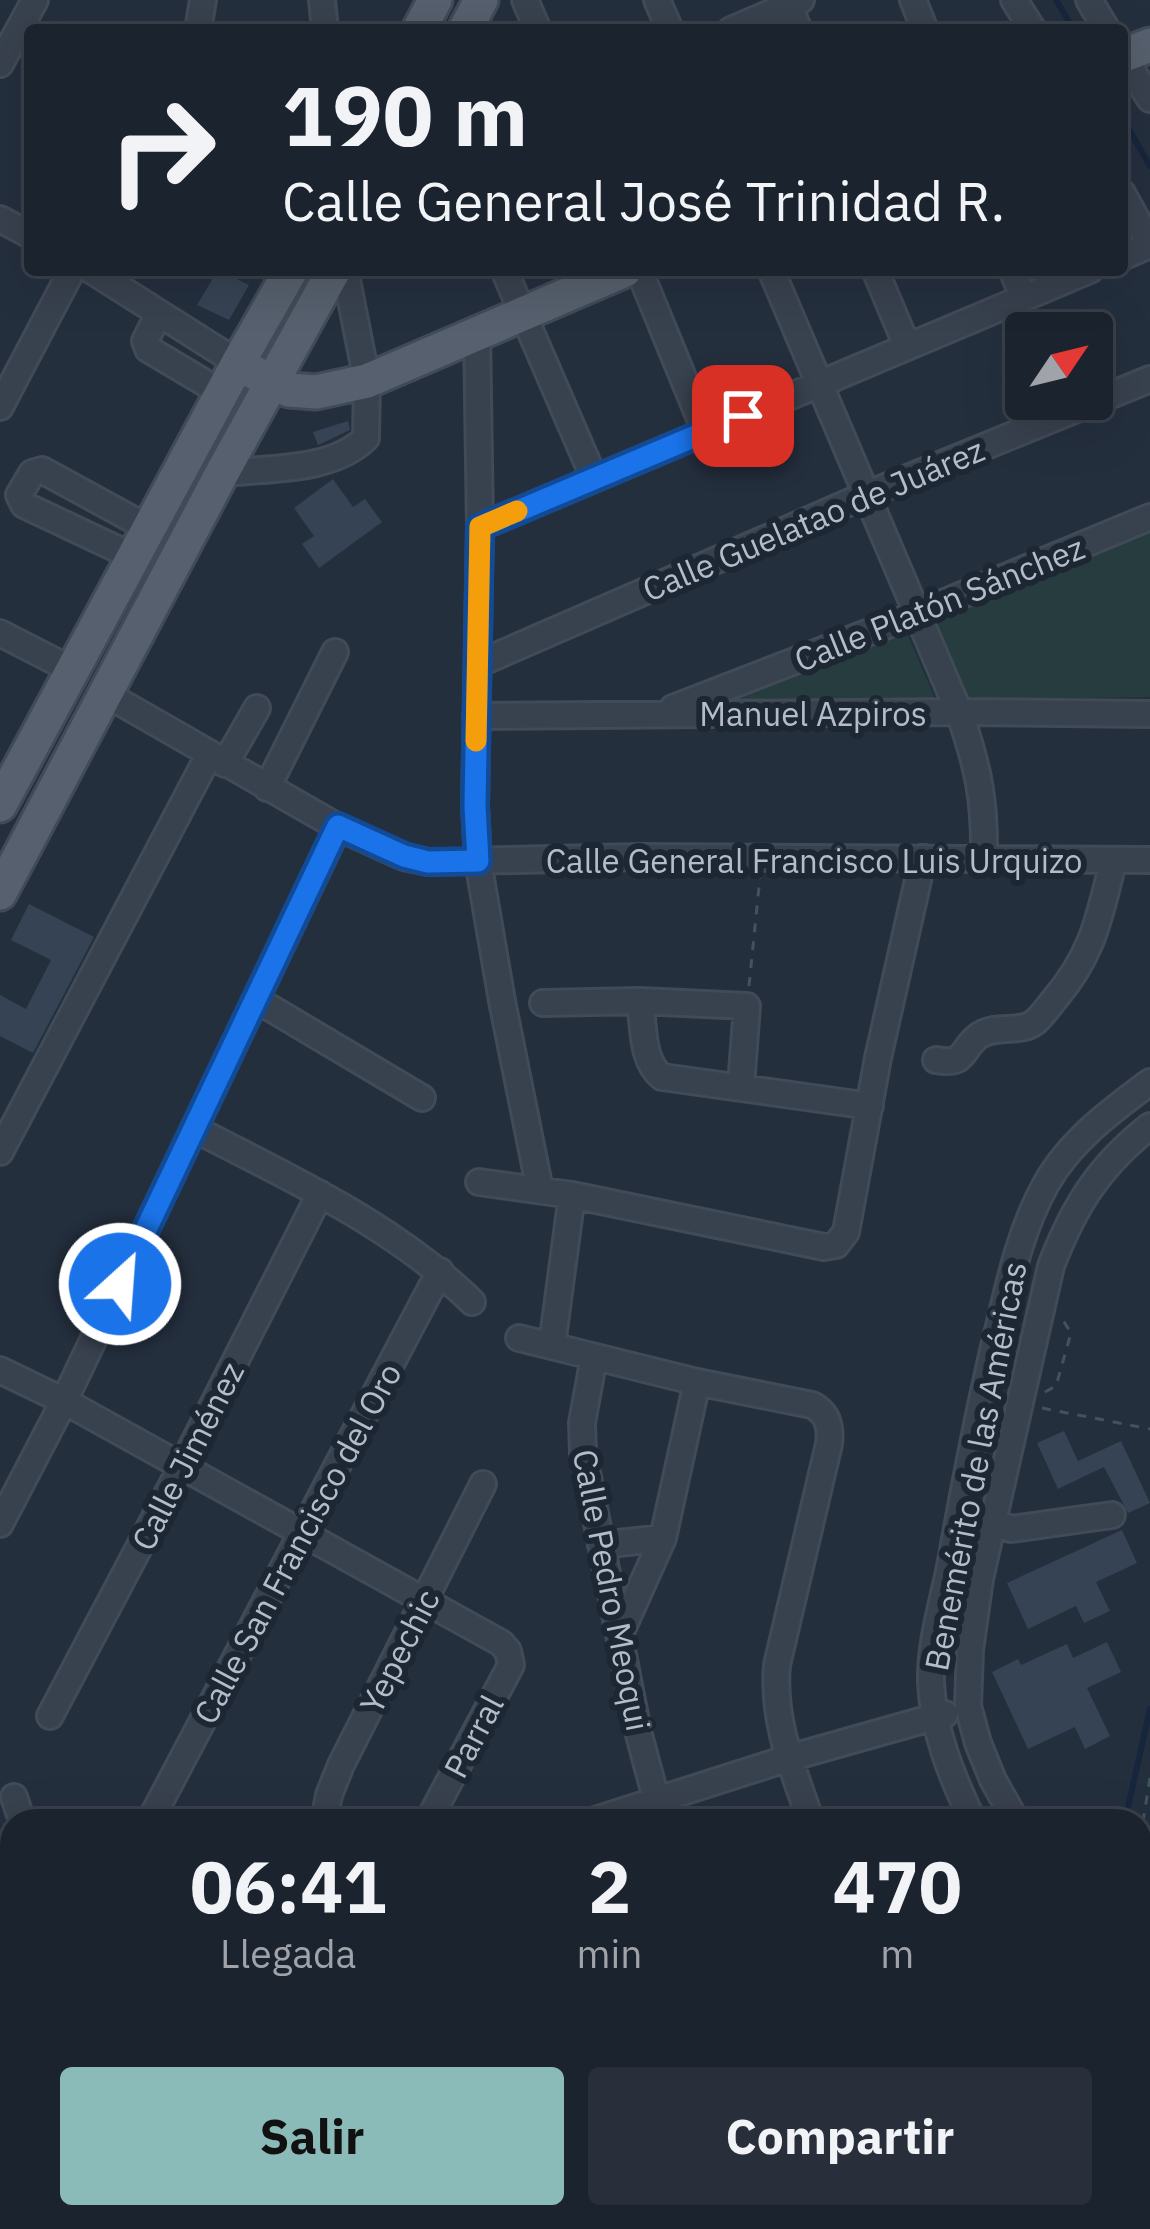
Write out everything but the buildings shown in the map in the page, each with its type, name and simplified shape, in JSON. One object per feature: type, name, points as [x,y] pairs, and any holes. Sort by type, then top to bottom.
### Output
[{"type":"main road","points":[[0,805],[288,276]]},
{"type":"main road","points":[[0,892],[331,276]]},
{"type":"main road","points":[[230,378],[316,392],[367,381],[611,276]]},
{"type":"street","points":[[0,64],[35,0]]},
{"type":"street","points":[[752,24],[796,12]]},
{"type":"street","points":[[1128,65],[1150,99]]},
{"type":"street","points":[[1128,204],[1150,244]]},
{"type":"street","points":[[0,407],[69,276]]},
{"type":"street","points":[[100,276],[159,313],[230,378]]},
{"type":"street","points":[[221,473],[322,462],[361,444],[368,430],[367,381],[346,276]]},
{"type":"street","points":[[508,276],[594,478]]},
{"type":"street","points":[[641,276],[705,431]]},
{"type":"street","points":[[774,276],[959,712],[980,778],[984,857]]},
{"type":"street","points":[[878,276],[907,346]]},
{"type":"street","points":[[1015,276],[1024,298]]},
{"type":"street","points":[[480,527],[1076,276]]},
{"type":"street","points":[[159,313],[145,341],[148,349],[230,378]]},
{"type":"street","points":[[477,332],[478,861],[540,1190]]},
{"type":"street","name":"Calle Guelatao de Juárez","points":[[478,664],[866,495],[1150,379]]},
{"type":"street","name":"Calle Platón Sánchez","points":[[659,714],[1150,517]]},
{"type":"street","points":[[0,633],[72,670]]},
{"type":"street","points":[[267,788],[335,652]]},
{"type":"street","name":"Calle General Francisco Luis Urquizo","points":[[106,694],[338,826],[428,862],[641,857],[1150,860]]},
{"type":"street","points":[[0,1152],[217,759],[256,708]]},
{"type":"street","name":"Manuel Azpiros","points":[[476,716],[1150,714]]},
{"type":"street","points":[[0,1524],[196,1129],[338,826]]},
{"type":"street","points":[[479,1182],[824,1247],[836,1245],[846,1232],[878,1058],[923,858]]},
{"type":"street","points":[[936,1060],[958,1060],[977,1036],[1025,1027],[1042,1014],[1090,949],[1113,862]]},
{"type":"street","points":[[257,1000],[422,1098]]},
{"type":"street","points":[[640,1001],[648,1059],[658,1074],[870,1106]]},
{"type":"street","points":[[543,1003],[747,1006],[741,1086]]},
{"type":"street","name":"Benemérito de las Américas","points":[[968,1809],[934,1718],[931,1679],[938,1617],[1016,1255],[1048,1179],[1108,1113],[1150,1082]]},
{"type":"street","name":"Benemérito de las Américas","points":[[1009,1809],[978,1743],[968,1706],[980,1579],[1051,1266],[1091,1183],[1150,1126]]},
{"type":"street","points":[[196,1129],[383,1232],[440,1270],[472,1302]]},
{"type":"street","name":"Calle Jiménez","points":[[50,1716],[320,1194]]},
{"type":"street","points":[[552,1345],[572,1196]]},
{"type":"street","points":[[1016,1255],[1051,1266]]},
{"type":"street","name":"Calle San Francisco del Oro","points":[[157,1809],[440,1270]]},
{"type":"street","points":[[519,1338],[812,1405],[825,1416],[831,1429],[830,1444],[777,1665],[776,1702],[807,1809]]},
{"type":"street","name":"Calle Pedro Meoqui","points":[[594,1358],[582,1423],[583,1452],[659,1809]]},
{"type":"street","points":[[0,1370],[425,1599]]},
{"type":"street","points":[[620,1634],[663,1538],[698,1382]]},
{"type":"street","name":"Yepechic","points":[[326,1809],[340,1765],[483,1484]]},
{"type":"street","points":[[993,1522],[1011,1529],[1112,1515]]},
{"type":"street","points":[[601,1545],[663,1538]]},
{"type":"street","name":"Parral","points":[[425,1599],[501,1643],[511,1665],[435,1809]]},
{"type":"street","points":[[664,1809],[789,1758],[968,1706]]},
{"type":"path","points":[[747,1006],[762,859]]},
{"type":"path","points":[[1036,1396],[1056,1386],[1071,1333],[1055,1306]]},
{"type":"path","points":[[1034,1407],[1150,1429]]},
{"type":"path","points":[[1145,1809],[1150,1778]]},
{"type":"green space","points":[[1150,528],[1150,697],[969,700],[935,620]]},
{"type":"green space","points":[[904,626],[936,701],[723,702]]},
{"type":"waterway","points":[[1056,0],[1070,24]]},
{"type":"waterway","points":[[1128,128],[1150,166]]},
{"type":"waterway","points":[[1128,1809],[1150,1709]]},
{"type":"slow traffic","points":[[476,741],[480,527],[517,511]]},
{"type":"route","points":[[120,1284],[338,826],[404,856],[428,862],[478,861],[480,527],[743,416]]}]
